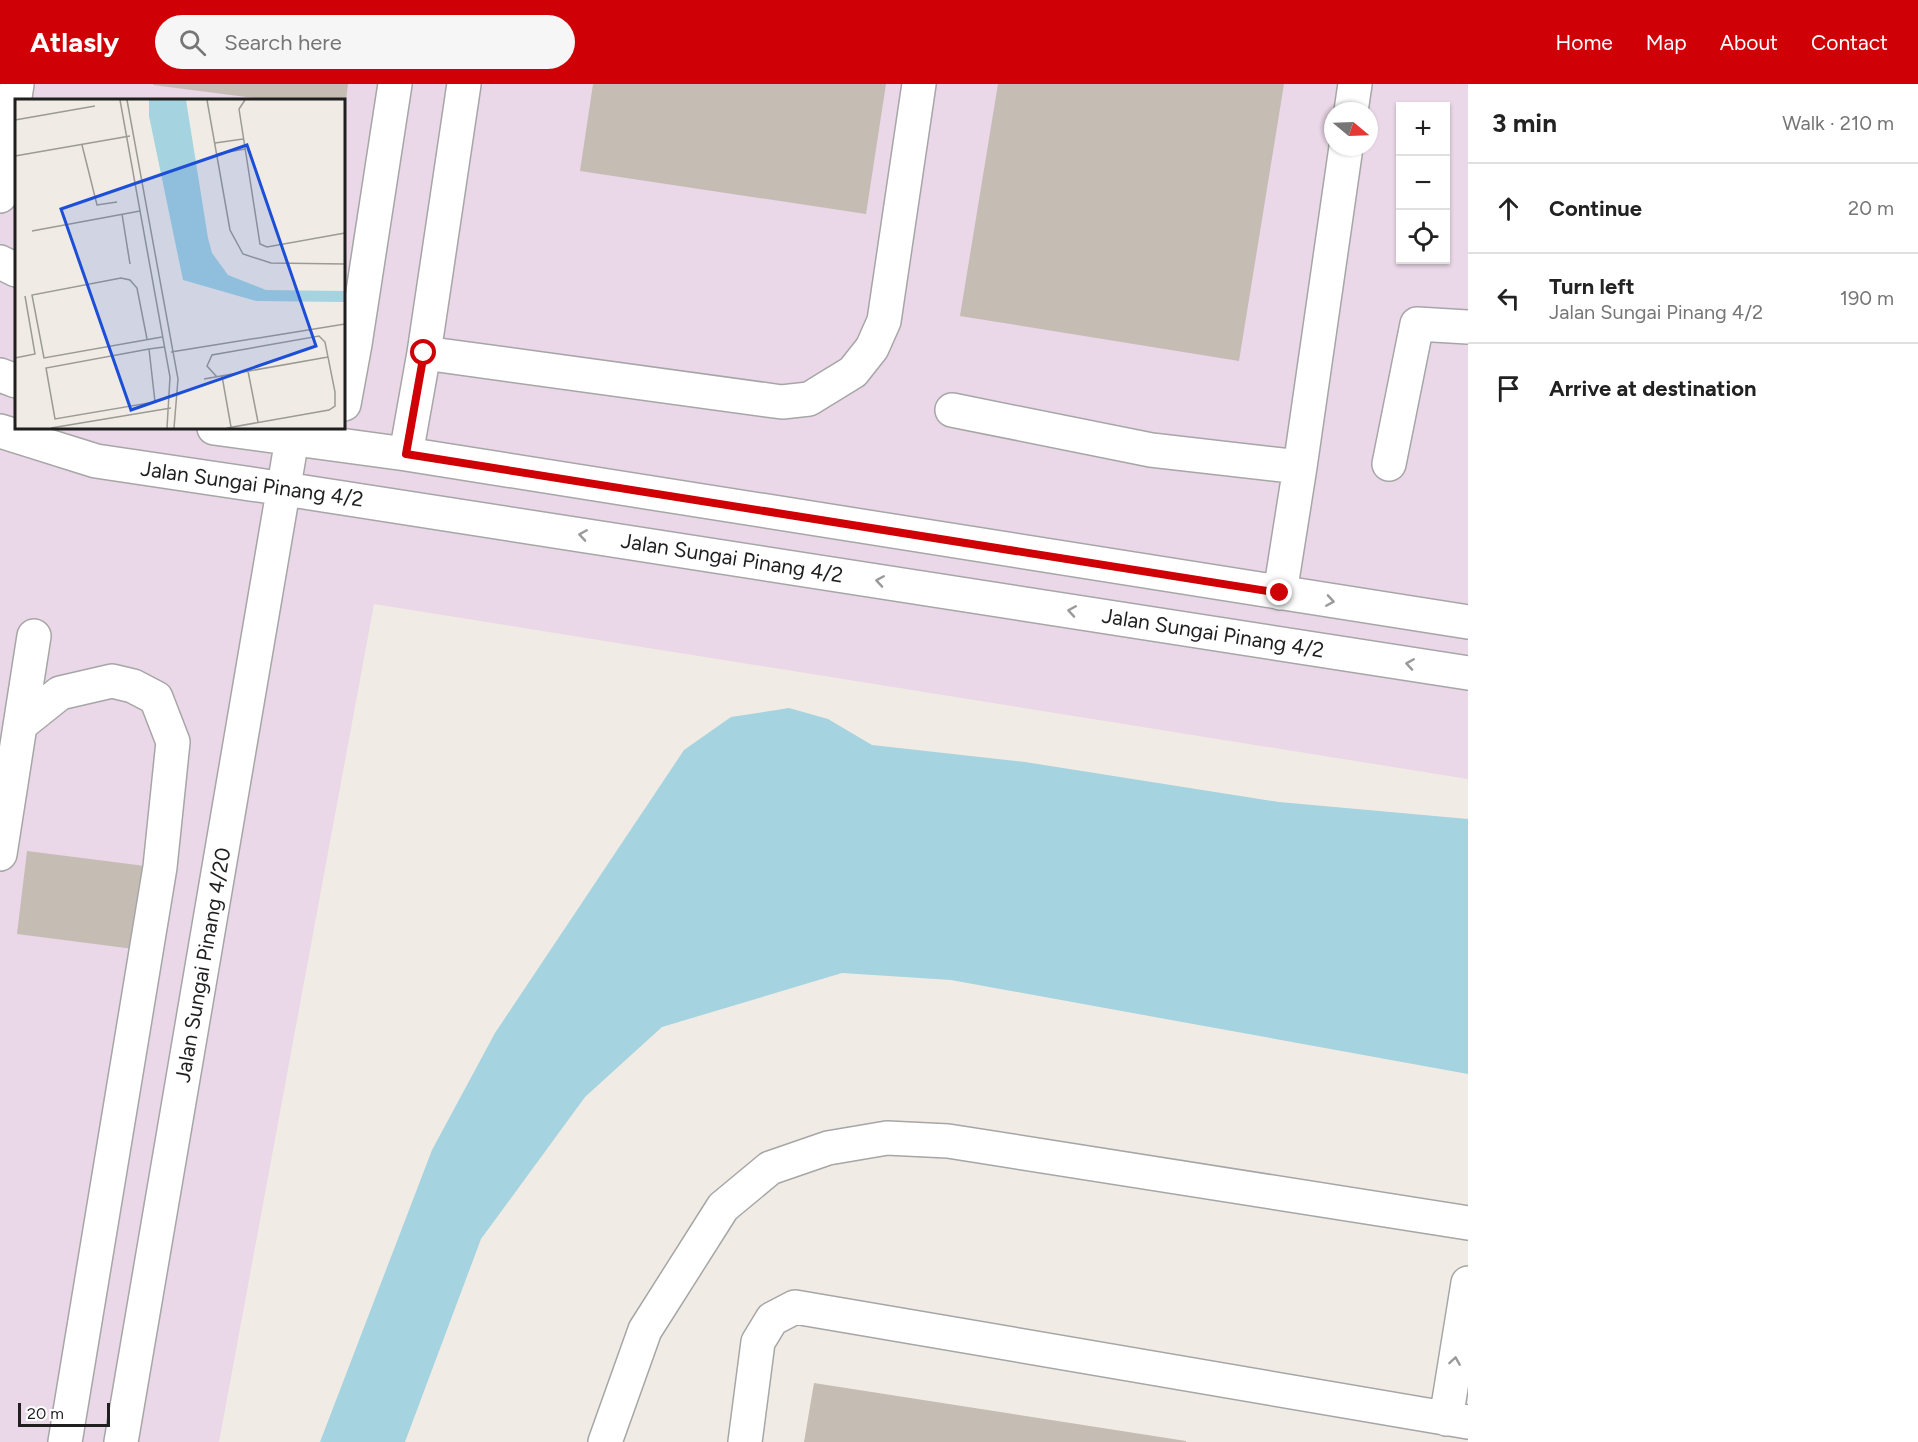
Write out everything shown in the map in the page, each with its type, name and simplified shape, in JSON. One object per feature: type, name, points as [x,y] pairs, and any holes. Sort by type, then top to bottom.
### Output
[{"type":"street","points":[[0,196],[17,84]]},
{"type":"street","points":[[345,392],[349,343],[395,84]]},
{"type":"street","points":[[406,454],[424,353],[464,84]]},
{"type":"street","points":[[424,353],[782,402],[809,399],[853,372],[872,348],[884,321],[919,84]]},
{"type":"street","points":[[1352,102],[1355,84]]},
{"type":"street","points":[[1280,593],[1345,156]]},
{"type":"street","points":[[0,262],[15,270]]},
{"type":"street","points":[[1389,464],[1417,324],[1468,327]]},
{"type":"street","points":[[0,375],[15,381]]},
{"type":"street","points":[[952,410],[1151,450],[1300,467]]},
{"type":"street","points":[[221,429],[292,439],[337,436],[406,454],[1468,622]]},
{"type":"street","name":"Jalan Sungai Pinang 4/2","points":[[0,431],[96,461],[1468,673]]},
{"type":"street","name":"Jalan Sungai Pinang 4/20","points":[[120,1442],[292,439]]},
{"type":"street","points":[[0,854],[8,758],[20,725],[34,636]]},
{"type":"street","points":[[20,725],[60,693],[112,681],[133,686],[156,698],[172,742],[160,867],[65,1442]]},
{"type":"street","points":[[605,1442],[645,1330],[723,1207],[770,1168],[828,1148],[887,1138],[948,1141],[1468,1223]]},
{"type":"street","points":[[745,1442],[758,1342],[772,1319],[795,1307],[1457,1421],[1468,1283]]},
{"type":"shaded area","points":[[0,84],[1468,84],[1468,779],[374,604],[219,1442],[0,1442]]},
{"type":"water","points":[[789,708],[828,719],[872,745],[1025,762],[1279,802],[1468,819],[1468,1074],[951,980],[842,973],[662,1027],[585,1097],[481,1239],[405,1442],[320,1442],[432,1150],[495,1033],[684,750],[731,717]]},
{"type":"building","points":[[348,84],[345,108],[345,99],[261,99],[153,85]]},
{"type":"building","points":[[593,84],[886,84],[866,214],[580,171]]},
{"type":"building","points":[[998,84],[1284,84],[1239,361],[960,316]]},
{"type":"building","points":[[27,851],[145,866],[134,949],[17,934]]},
{"type":"building","points":[[814,1383],[1186,1441],[1186,1442],[804,1442]]},
{"type":"route","points":[[424,353],[406,454],[1280,593]]}]
